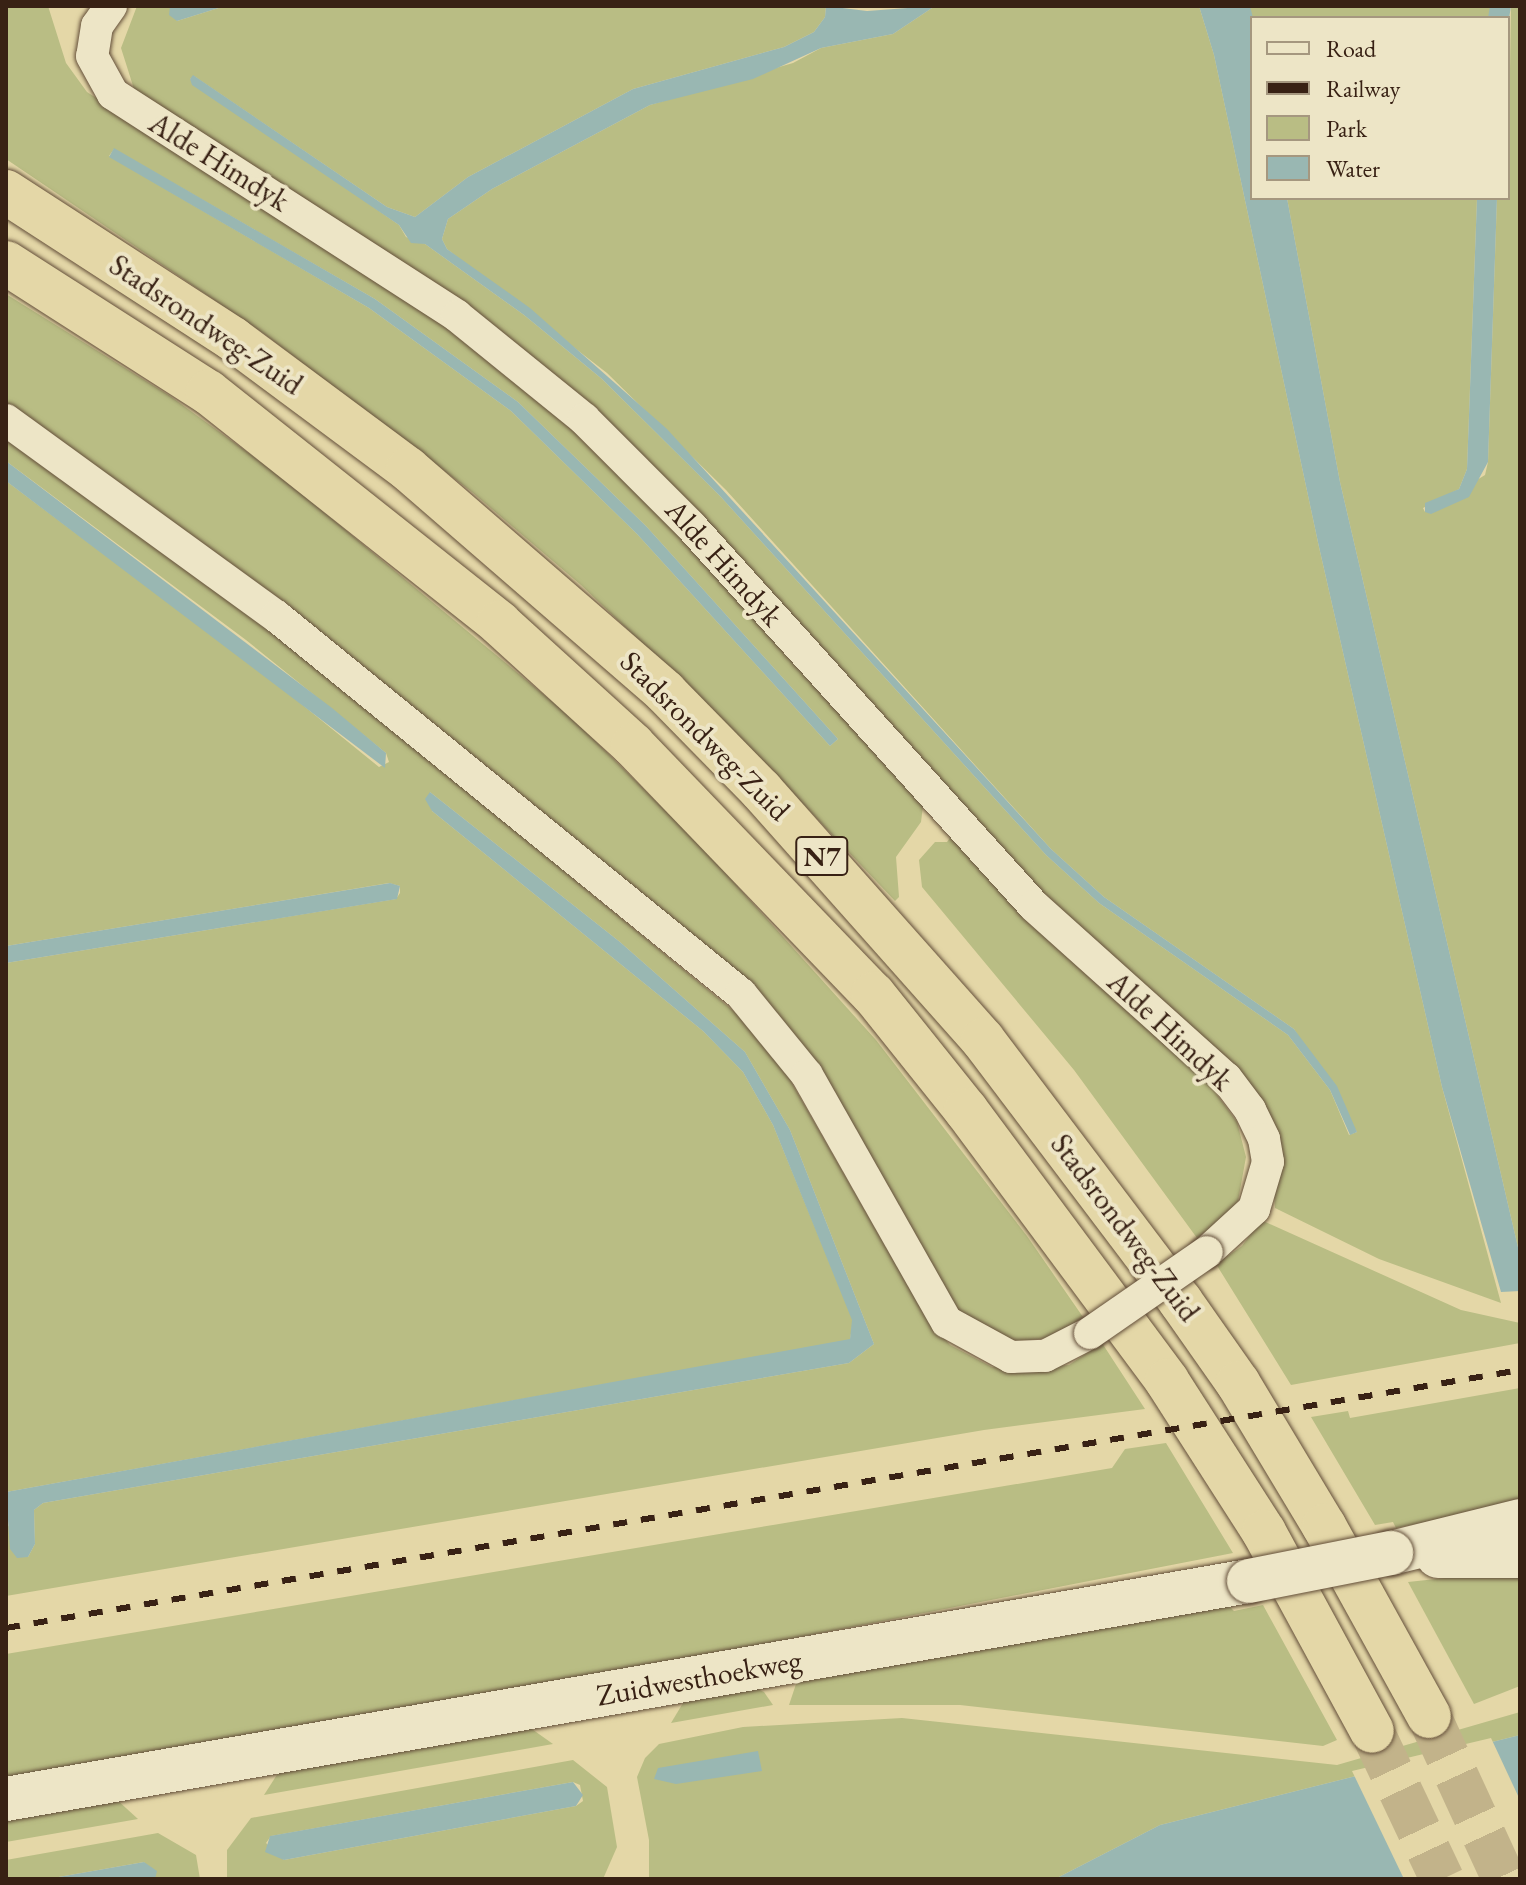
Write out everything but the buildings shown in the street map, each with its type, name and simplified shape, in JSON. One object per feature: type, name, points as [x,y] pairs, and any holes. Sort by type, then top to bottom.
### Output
[{"type":"highway","name":"Stadsrondweg-Zuid","points":[[6,192],[233,339],[408,469],[632,661],[761,790],[983,1040],[1181,1302],[1238,1383],[1324,1526],[1429,1716]]},
{"type":"highway","name":"Stadsrondweg-Zuid","points":[[6,263],[208,392],[499,623],[633,745],[873,994],[975,1121],[1167,1381],[1264,1532],[1372,1731]]},
{"type":"street","name":"Alde Himdyk","points":[[6,420],[276,616],[741,994],[807,1075],[947,1322],[971,1340],[1011,1357],[1045,1356],[1090,1333],[1207,1252],[1254,1209],[1268,1162],[1264,1139],[1250,1110],[1226,1078],[1034,906],[690,525],[584,419],[445,308],[113,94],[92,56],[97,26],[111,6]]},
{"type":"street","name":"Zuidwesthoekweg","points":[[6,1799],[1249,1581],[1391,1553],[1520,1521]]},
{"type":"street","name":"Zuidwesthoekweg","points":[[1391,1553],[1498,1559],[1520,1556]]},
{"type":"green space","points":[[6,6],[48,6],[66,63],[87,92],[378,279],[516,378],[633,484],[923,806],[921,822],[896,857],[899,897],[895,901],[731,728],[581,585],[472,492],[263,333],[6,159]],"holes":[[[114,149],[375,299],[518,402],[646,526],[838,739],[830,746],[637,534],[511,411],[369,308],[109,156]]]},
{"type":"green space","points":[[137,6],[170,6],[177,21],[225,6],[826,6],[825,17],[814,32],[784,47],[633,89],[468,177],[415,217],[387,207],[194,76],[190,79],[399,225],[406,237],[425,244],[524,315],[602,379],[720,496],[1046,855],[1099,903],[1288,1035],[1330,1090],[1349,1135],[1357,1132],[1294,1029],[1104,897],[1051,849],[726,490],[607,373],[447,249],[442,239],[448,219],[492,189],[650,105],[793,63],[821,48],[893,34],[935,6],[1199,6],[1214,55],[1319,547],[1442,1087],[1501,1303],[1379,1259],[1275,1208],[1268,1111],[1252,1087],[1044,897],[702,518],[134,89],[121,48]]},
{"type":"green space","points":[[1250,6],[1490,6],[1490,16],[1250,16]]},
{"type":"green space","points":[[1511,6],[1520,6],[1520,1256],[1340,482],[1287,200],[1477,200],[1467,469],[1459,489],[1423,508],[1425,512],[1485,475],[1488,462],[1497,200],[1510,200]]},
{"type":"green space","points":[[6,294],[170,396],[284,479],[572,718],[702,847],[876,1040],[1027,1236],[1083,1317],[1055,1337],[1013,1342],[958,1312],[819,1067],[751,983],[285,605],[6,402]]},
{"type":"green space","points":[[6,435],[306,658],[742,1018],[789,1078],[924,1314],[950,1345],[992,1367],[1027,1368],[1069,1365],[1102,1343],[1145,1409],[984,1430],[6,1596],[6,1522],[28,1557],[35,1544],[34,1510],[43,1503],[849,1363],[874,1344],[790,1130],[745,1052],[620,942],[430,792],[432,811],[703,1031],[743,1072],[773,1125],[853,1320],[850,1340],[6,1492],[6,963],[396,899],[400,886],[389,883],[6,946],[6,481],[268,677],[379,767],[389,762],[386,753],[246,640],[6,461]]},
{"type":"green space","points":[[952,835],[1067,957],[1212,1088],[1237,1122],[1246,1157],[1238,1201],[1221,1221],[1197,1238],[1074,1070],[922,887],[919,860],[935,842],[947,842]]},
{"type":"green space","points":[[1261,1220],[1461,1310],[1520,1323],[1520,1343],[1291,1385],[1216,1264],[1242,1246]]},
{"type":"green space","points":[[1520,1388],[1520,1503],[1396,1528],[1393,1522],[1375,1525],[1311,1417],[1348,1411],[1350,1418]]},
{"type":"green space","points":[[1166,1443],[1233,1553],[579,1680],[6,1783],[6,1654],[1112,1468],[1125,1449]]},
{"type":"green space","points":[[1520,1570],[1520,1686],[1474,1704],[1408,1582]]},
{"type":"green space","points":[[1228,1605],[1234,1611],[1263,1605],[1337,1740],[1323,1746],[960,1705],[789,1705],[798,1678]]},
{"type":"green space","points":[[751,1686],[764,1692],[773,1705],[671,1723],[686,1698]]},
{"type":"green space","points":[[1520,1712],[1520,1735],[1160,1825],[1055,1879],[649,1879],[649,1840],[637,1777],[645,1758],[659,1744],[743,1727],[902,1718],[1337,1765]]},
{"type":"green space","points":[[529,1727],[553,1744],[264,1795],[280,1770]]},
{"type":"green space","points":[[573,1760],[607,1787],[617,1847],[603,1879],[227,1879],[227,1850],[251,1818]],"holes":[[[573,1782],[580,1785],[583,1801],[576,1806],[284,1860],[266,1843],[271,1836]]]},
{"type":"green space","points":[[115,1798],[138,1819],[6,1842],[6,1817]]},
{"type":"green space","points":[[158,1833],[196,1855],[200,1879],[155,1879],[144,1862],[47,1879],[6,1879],[6,1860]]},
{"type":"water","points":[[170,6],[225,6],[177,21],[169,15]]},
{"type":"water","points":[[826,6],[867,11],[935,6],[893,34],[821,48],[753,79],[650,105],[492,189],[448,219],[442,239],[447,249],[530,308],[667,429],[1051,849],[1104,897],[1294,1029],[1337,1086],[1357,1132],[1350,1135],[1330,1090],[1288,1035],[1099,903],[1046,855],[720,496],[602,379],[524,315],[425,244],[411,243],[399,225],[192,85],[190,79],[193,75],[387,207],[415,217],[468,177],[633,89],[784,47],[814,32],[825,17]]},
{"type":"water","points":[[1199,6],[1250,6],[1252,16],[1250,16],[1250,200],[1287,200],[1340,482],[1520,1256],[1520,1291],[1501,1292],[1442,1087],[1319,547],[1214,55]]},
{"type":"water","points":[[1490,6],[1511,6],[1509,16],[1488,16]]},
{"type":"water","points":[[114,148],[375,299],[518,402],[646,526],[838,739],[830,746],[637,534],[511,411],[369,308],[109,157]]},
{"type":"water","points":[[1477,200],[1497,200],[1488,462],[1469,497],[1431,514],[1425,512],[1425,503],[1459,489],[1467,469]]},
{"type":"water","points":[[6,461],[332,708],[386,753],[385,768],[6,481]]},
{"type":"water","points":[[430,792],[620,942],[745,1052],[790,1130],[874,1344],[849,1363],[43,1503],[34,1510],[35,1544],[28,1557],[17,1558],[10,1549],[6,1492],[850,1339],[852,1320],[773,1125],[743,1072],[703,1031],[432,811],[425,799]]},
{"type":"water","points":[[390,883],[400,886],[397,899],[6,963],[6,946]]},
{"type":"water","points":[[1520,1735],[1520,1879],[1055,1879],[1160,1825]]},
{"type":"water","points":[[758,1751],[762,1771],[676,1784],[654,1779],[658,1768]]},
{"type":"water","points":[[573,1782],[583,1795],[576,1806],[284,1860],[265,1852],[270,1836]]},
{"type":"water","points":[[144,1862],[157,1871],[155,1879],[47,1879]]},
{"type":"pier","points":[[1491,1738],[1520,1800],[1520,1879],[1404,1879],[1352,1771]]},
{"type":"tunnel","points":[[1429,1716],[1504,1879]]},
{"type":"tunnel","points":[[1372,1731],[1442,1879]]},
{"type":"railway","points":[[6,1628],[1520,1370]]}]
